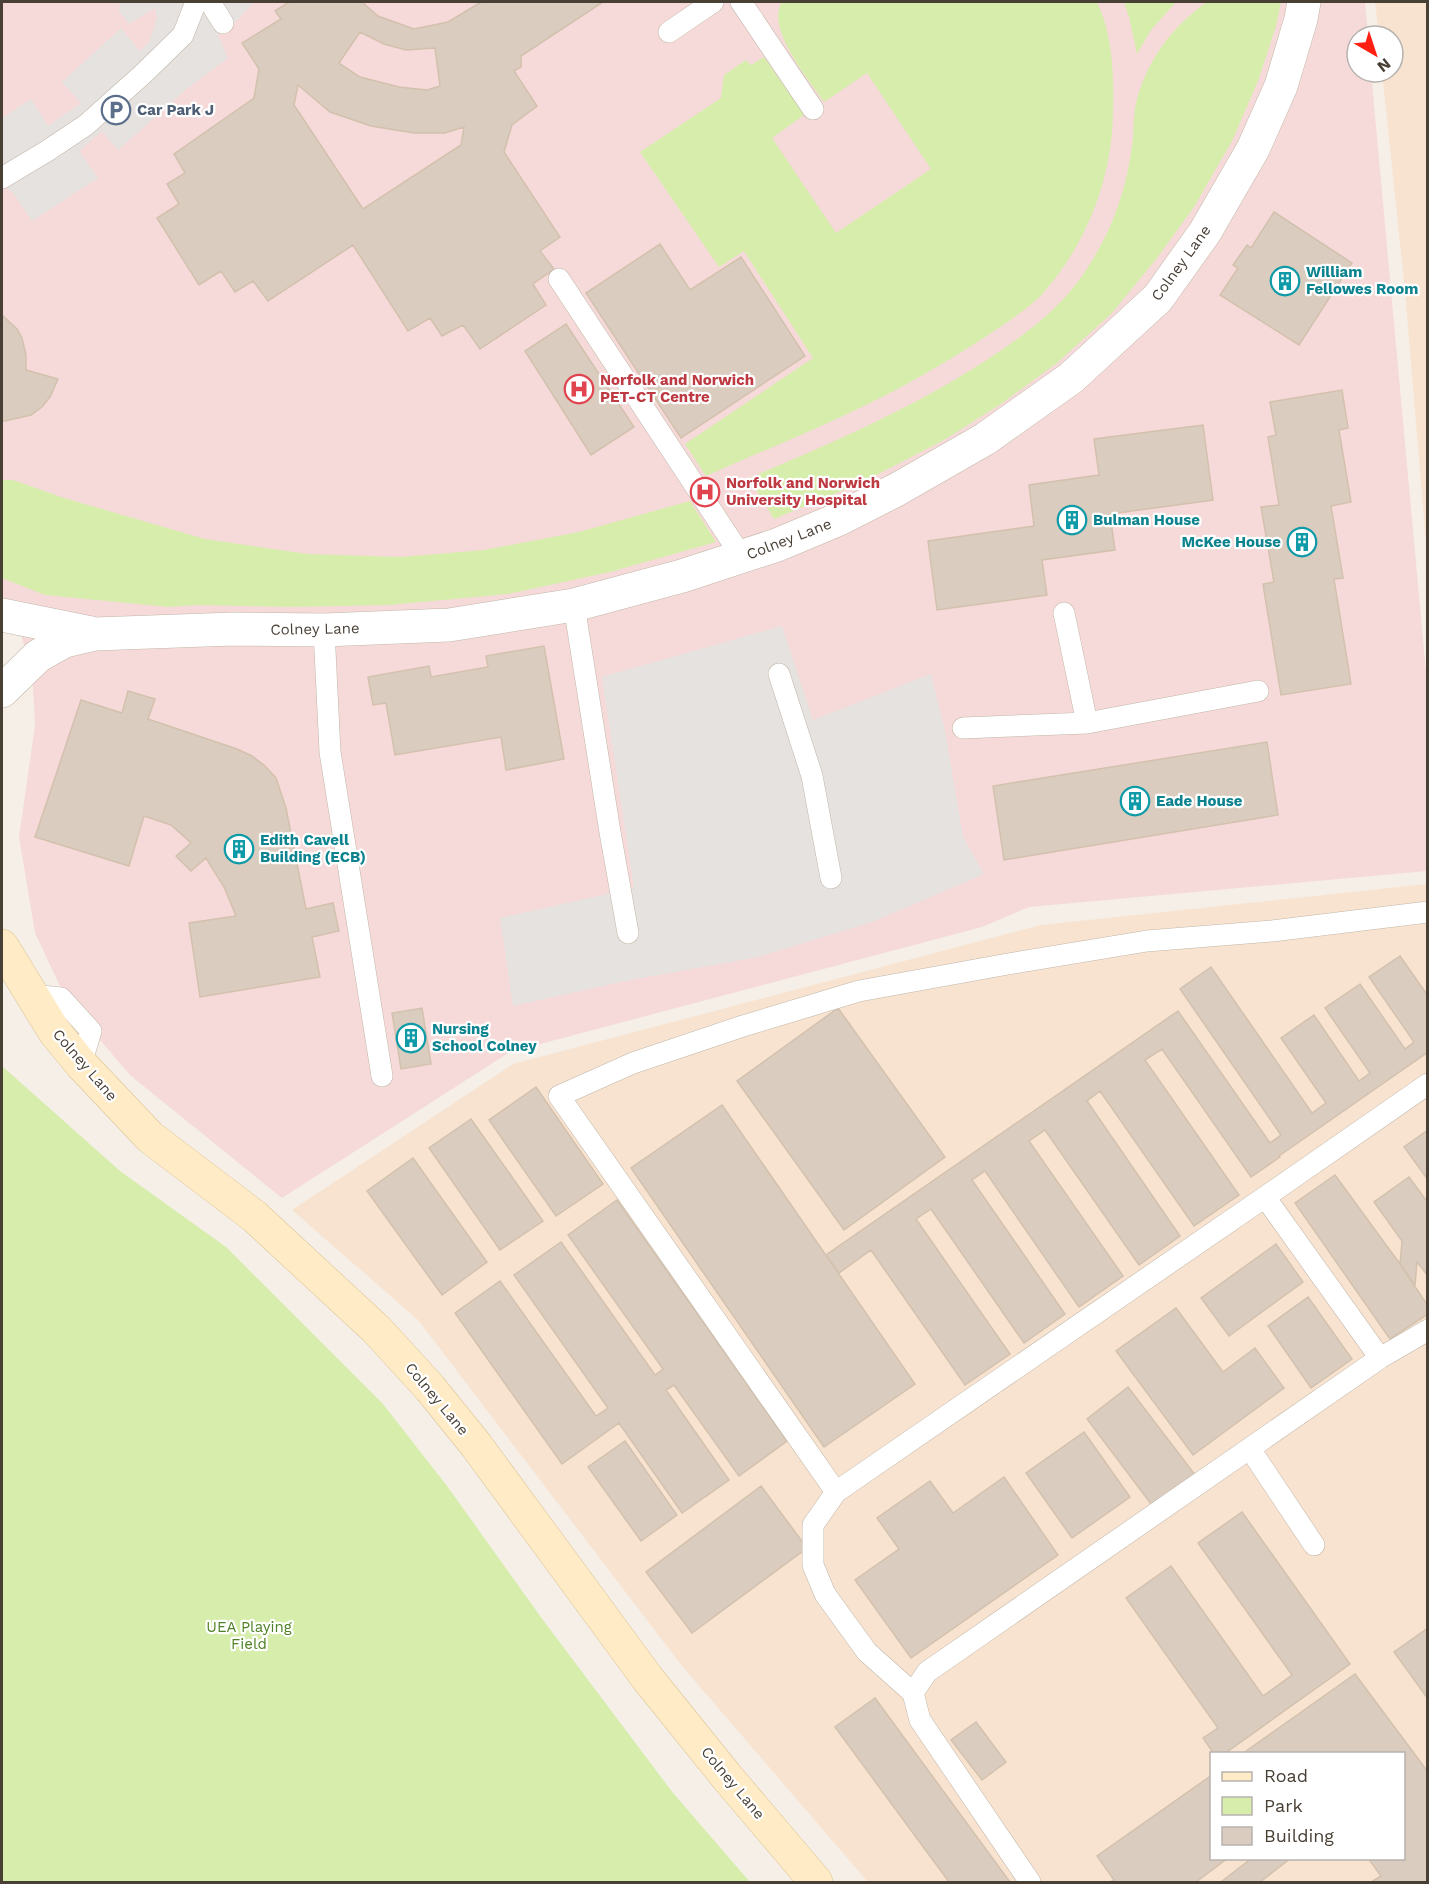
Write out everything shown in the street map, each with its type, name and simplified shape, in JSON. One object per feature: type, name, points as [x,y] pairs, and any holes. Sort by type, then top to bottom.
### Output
[{"type":"street","name":"Colney Lane","points":[[2,691],[38,656],[65,641],[95,634],[233,629],[324,630],[449,626],[574,605],[682,576],[777,545],[839,519],[896,490],[985,439],[1071,378],[1158,298],[1205,232],[1253,149],[1281,86],[1304,2]]},
{"type":"street","name":"Colney Lane","points":[[2,615],[95,634]]},
{"type":"street","name":"Colney Lane","points":[[2,919],[6,953],[54,1031],[81,1064],[150,1137],[254,1216],[377,1330],[476,1445],[648,1678],[727,1777],[816,1882]]},
{"type":"lane","points":[[2,178],[86,125],[143,74],[183,35],[196,2]]},
{"type":"lane","points":[[210,2],[223,23]]},
{"type":"lane","points":[[669,32],[713,2]]},
{"type":"lane","points":[[741,2],[813,109]]},
{"type":"lane","points":[[559,279],[742,557]]},
{"type":"lane","points":[[574,605],[628,933]]},
{"type":"lane","points":[[1064,613],[1087,723]]},
{"type":"lane","points":[[324,630],[330,752],[382,1076]]},
{"type":"lane","points":[[779,674],[812,776],[831,878]]},
{"type":"lane","points":[[963,728],[1087,723],[1258,691]]},
{"type":"lane","points":[[836,1492],[559,1096],[633,1063],[743,1026],[859,991],[1147,941],[1272,931],[1428,912]]},
{"type":"lane","points":[[1030,1882],[920,1720],[913,1693],[867,1652],[825,1594],[813,1566],[813,1525],[836,1492],[1428,1084]]},
{"type":"lane","points":[[1265,1197],[1380,1358]]},
{"type":"lane","points":[[913,1693],[927,1672],[1380,1358],[1428,1330]]},
{"type":"lane","points":[[1250,1449],[1314,1545]]},
{"type":"shaded area","name":"Norfolk and Norwich University Hospital","points":[[2,2],[1365,2],[1367,24],[1345,24],[1345,84],[1372,84],[1426,672],[1427,871],[1029,907],[982,927],[510,1052],[282,1198],[131,1076],[68,1003],[35,933],[19,837],[35,725],[32,671],[21,635],[2,610]]},
{"type":"shaded area","name":"Car Park J","points":[[120,2],[254,2],[235,23],[218,35],[228,58],[189,87],[118,150],[102,131],[79,151],[98,178],[32,221],[13,193],[2,184],[2,118],[31,99],[48,126],[81,103],[62,82],[121,28],[140,51],[149,42],[157,18],[155,8],[129,24],[119,11]]},
{"type":"shaded area","points":[[1375,2],[1427,2],[1427,555],[1405,291],[1383,84],[1405,84],[1405,24],[1378,24]]},
{"type":"shaded area","points":[[782,626],[813,720],[931,674],[945,731],[963,837],[984,874],[872,922],[758,957],[625,981],[513,1006],[500,918],[634,888],[602,677]]},
{"type":"shaded area","points":[[1427,884],[1427,1882],[868,1882],[682,1666],[418,1320],[292,1210],[513,1064],[1041,925]]},
{"type":"green space","points":[[782,2],[1097,2],[1106,28],[1113,70],[1112,137],[1108,162],[1094,208],[1073,252],[1044,292],[1022,312],[965,350],[897,389],[828,423],[706,476],[685,444],[813,358],[744,251],[719,267],[640,152],[721,98],[724,75],[746,60],[751,65],[764,57],[804,115],[772,138],[836,233],[931,169],[867,73],[824,102],[791,54],[784,39],[779,26],[778,13]]},
{"type":"green space","points":[[1124,2],[1176,2],[1151,30],[1137,54],[1129,17]]},
{"type":"green space","points":[[1207,2],[1281,2],[1276,26],[1258,81],[1232,141],[1194,207],[1157,258],[1112,313],[1057,363],[1001,404],[944,440],[863,482],[774,519],[749,478],[870,425],[928,395],[996,354],[1028,331],[1072,289],[1097,251],[1118,206],[1133,142],[1135,108],[1145,76],[1171,35]]},
{"type":"green space","points":[[2,480],[13,480],[64,498],[205,539],[308,554],[401,557],[484,550],[579,532],[690,501],[716,542],[610,572],[508,594],[389,605],[169,607],[45,595],[2,578]]},
{"type":"green space","name":"UEA Playing Field","points":[[2,1066],[120,1171],[226,1247],[383,1404],[447,1486],[543,1620],[673,1793],[750,1882],[2,1882]]},
{"type":"building","points":[[289,2],[362,2],[378,16],[414,29],[448,22],[481,2],[603,2],[521,56],[521,67],[514,71],[537,106],[512,125],[504,152],[560,237],[540,251],[554,269],[533,284],[546,305],[480,349],[463,325],[442,336],[430,318],[408,331],[353,245],[268,301],[253,281],[235,292],[221,271],[199,285],[157,218],[179,204],[167,184],[185,173],[174,154],[254,98],[259,69],[242,43],[281,19],[275,11]],"holes":[[[360,32],[384,44],[406,50],[435,48],[440,86],[427,90],[399,87],[360,77],[339,63]],[[298,85],[330,112],[371,126],[414,133],[445,133],[464,127],[461,145],[363,209],[294,105]]]},
{"type":"building","name":"William Fellowes Room","points":[[1274,212],[1352,263],[1299,345],[1220,295],[1238,268],[1233,265],[1247,245],[1251,248]]},
{"type":"building","points":[[660,244],[690,290],[741,257],[805,356],[681,438],[586,293]]},
{"type":"building","points":[[2,315],[17,329],[22,338],[26,355],[26,370],[58,379],[50,397],[42,407],[31,415],[5,421],[2,421]]},
{"type":"building","name":"Norfolk and Norwich PET-CT Centre","points":[[566,324],[634,427],[591,455],[525,351]]},
{"type":"building","name":"McKee House","points":[[1342,390],[1348,428],[1339,430],[1351,502],[1331,506],[1343,578],[1334,579],[1351,684],[1281,695],[1263,584],[1274,582],[1261,507],[1279,505],[1268,437],[1276,435],[1270,402]]},
{"type":"building","name":"Bulman House","points":[[1203,425],[1213,500],[1110,514],[1115,550],[1042,560],[1047,595],[937,610],[928,541],[1034,526],[1029,485],[1099,475],[1094,439]]},
{"type":"building","points":[[544,646],[564,759],[506,770],[501,737],[395,755],[386,703],[373,705],[368,677],[429,666],[431,677],[488,667],[486,656]]},
{"type":"building","name":"Edith Cavell Building (ECB)","points":[[128,691],[155,699],[148,719],[237,749],[252,756],[276,778],[286,808],[306,909],[333,903],[339,931],[312,937],[320,977],[200,997],[189,923],[236,916],[224,887],[206,858],[191,871],[176,856],[191,843],[171,825],[144,816],[129,866],[35,837],[81,700],[122,713]]},
{"type":"building","name":"Eade House","points":[[1267,742],[1278,815],[1004,860],[993,786]]},
{"type":"building","points":[[1400,956],[1428,996],[1428,1052],[1251,1177],[1162,1049],[1145,1060],[1239,1195],[1194,1226],[1100,1091],[1087,1101],[1180,1236],[1139,1265],[1045,1130],[1029,1141],[1123,1276],[1079,1307],[985,1171],[972,1180],[1065,1314],[1024,1343],[931,1209],[916,1219],[1010,1354],[965,1385],[871,1250],[839,1273],[826,1255],[1178,1011],[1270,1143],[1281,1135],[1180,989],[1211,967],[1312,1113],[1326,1103],[1281,1038],[1314,1015],[1359,1081],[1370,1073],[1325,1008],[1360,984],[1405,1049],[1414,1042],[1369,977]]},
{"type":"building","name":"Nursing School Colney","points":[[422,1008],[431,1064],[401,1069],[392,1013]]},
{"type":"building","points":[[838,1008],[945,1157],[844,1230],[737,1081]]},
{"type":"building","points":[[536,1087],[603,1184],[556,1216],[489,1120]]},
{"type":"building","points":[[722,1105],[915,1384],[824,1447],[631,1168]]},
{"type":"building","points":[[471,1119],[543,1221],[500,1250],[429,1148]]},
{"type":"building","points":[[1428,1130],[1428,1180],[1404,1147]]},
{"type":"building","points":[[413,1158],[487,1262],[442,1295],[367,1191]]},
{"type":"building","points":[[1335,1175],[1428,1306],[1428,1314],[1390,1339],[1295,1203]]},
{"type":"building","points":[[1409,1177],[1428,1203],[1428,1276],[1417,1262],[1415,1285],[1400,1264],[1402,1241],[1374,1202]]},
{"type":"building","points":[[617,1200],[787,1441],[739,1476],[674,1385],[666,1390],[729,1480],[682,1513],[619,1423],[562,1464],[455,1313],[500,1281],[596,1416],[608,1408],[514,1275],[561,1242],[655,1375],[663,1369],[568,1235]]},
{"type":"building","points":[[1276,1244],[1303,1282],[1229,1336],[1201,1298]]},
{"type":"building","points":[[1308,1297],[1352,1359],[1311,1388],[1268,1326]]},
{"type":"building","points":[[1176,1308],[1223,1372],[1255,1348],[1284,1388],[1193,1455],[1116,1351]]},
{"type":"building","points":[[1128,1387],[1196,1476],[1154,1508],[1087,1419]]},
{"type":"building","points":[[1084,1432],[1130,1497],[1072,1538],[1026,1473]]},
{"type":"building","points":[[625,1441],[677,1515],[641,1541],[588,1467]]},
{"type":"building","points":[[1004,1477],[1058,1555],[911,1658],[855,1580],[899,1549],[877,1518],[930,1481],[953,1513]]},
{"type":"building","points":[[761,1486],[807,1548],[692,1633],[646,1572]]},
{"type":"building","points":[[1242,1512],[1350,1664],[1227,1752],[1213,1752],[1203,1738],[1218,1728],[1126,1598],[1171,1566],[1263,1696],[1292,1675],[1198,1543]]},
{"type":"building","points":[[1428,1628],[1428,1699],[1394,1652]]},
{"type":"building","points":[[1355,1674],[1428,1772],[1428,1882],[1371,1882],[1381,1876],[1369,1860],[1405,1860],[1405,1752],[1245,1752]]},
{"type":"building","points":[[875,1698],[1010,1882],[949,1882],[835,1727]]},
{"type":"building","points":[[976,1722],[1006,1762],[982,1780],[951,1740]]},
{"type":"building","points":[[1210,1776],[1210,1860],[1225,1860],[1196,1882],[1110,1882],[1114,1880],[1097,1856]]},
{"type":"building","points":[[1249,1860],[1288,1860],[1260,1882],[1221,1882]]},
{"type":"place","name":"Car Park J","points":[[116,110]]},
{"type":"place","name":"William Fellowes Room","points":[[1285,281]]},
{"type":"place","name":"Norfolk and Norwich PET-CT Centre","points":[[579,389]]},
{"type":"place","name":"Norfolk and Norwich University Hospital","points":[[705,492]]},
{"type":"place","name":"Bulman House","points":[[1072,520]]},
{"type":"place","name":"McKee House","points":[[1302,542]]},
{"type":"place","name":"Eade House","points":[[1135,801]]},
{"type":"place","name":"Edith Cavell Building (ECB)","points":[[239,849]]},
{"type":"place","name":"Nursing School Colney","points":[[411,1038]]}]
